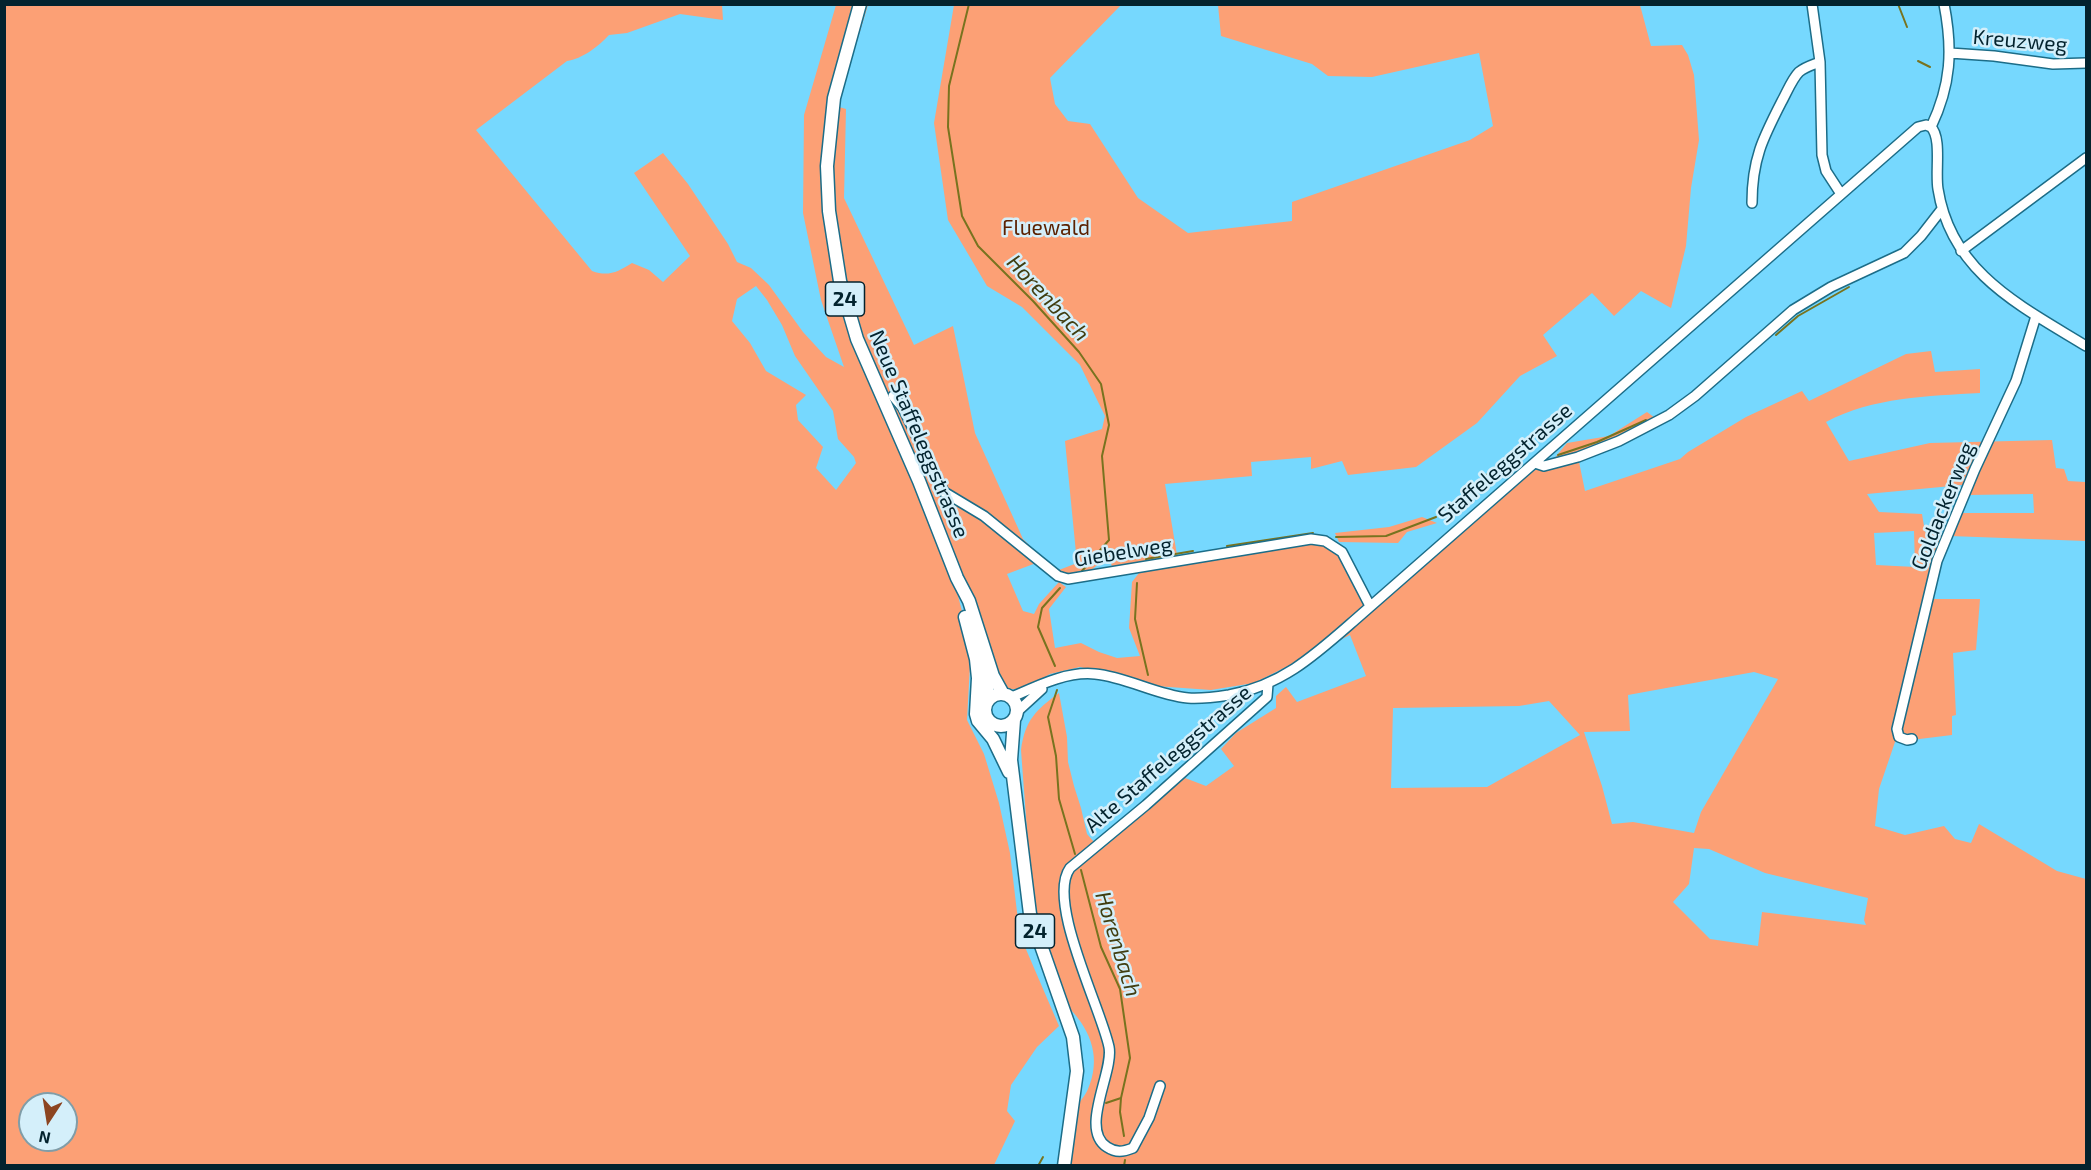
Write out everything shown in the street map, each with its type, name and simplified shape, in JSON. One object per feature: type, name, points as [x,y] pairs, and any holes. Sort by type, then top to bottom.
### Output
[{"type":"main road","name":"Neue Staffeleggstrasse","points":[[860,4],[839,77],[827,166],[829,211],[840,281],[857,339],[919,481],[957,578],[969,601],[993,676],[1008,696]]},
{"type":"main road","name":"24","points":[[957,578],[976,658],[978,678],[976,714],[978,721],[993,739],[1013,779]]},
{"type":"main road","name":"24","points":[[976,658],[985,678],[987,702]]},
{"type":"main road","points":[[995,695],[1008,696],[1017,706],[1016,715],[1005,726],[993,724],[985,712],[987,702],[995,695]]},
{"type":"main road","name":"24","points":[[1016,715],[1011,760],[1030,914],[1073,1036],[1077,1071],[1064,1166]]},
{"type":"main road","name":"24","points":[[993,724],[1011,760]]},
{"type":"street","points":[[1812,4],[1820,62],[1822,155],[1826,171],[1841,194]]},
{"type":"street","points":[[1944,4],[1950,53],[1945,91],[1930,127],[1936,136],[1937,183],[1942,209],[1953,237],[1961,251],[2002,293],[2086,346]]},
{"type":"street","name":"Kreuzweg","points":[[1950,53],[2053,64],[2086,63]]},
{"type":"street","points":[[1752,203],[1755,164],[1762,141],[1797,74],[1808,66],[1820,62]]},
{"type":"street","name":"Staffeleggstrasse","points":[[1008,696],[1072,675],[1092,674],[1162,694],[1190,699],[1246,692],[1268,684],[1306,662],[1918,127],[1926,125],[1930,127]]},
{"type":"street","points":[[1961,251],[2086,158]]},
{"type":"street","points":[[1535,463],[1544,466],[1578,458],[1619,441],[1669,415],[1695,396],[1793,310],[1831,287],[1904,253],[1942,209]]},
{"type":"street","name":"Goldackerweg","points":[[1912,739],[1899,737],[1897,729],[1937,561],[1975,469],[2016,381],[2036,316]]},
{"type":"street","name":"Giebelweg","points":[[893,396],[903,408],[944,492],[984,516],[1058,576],[1068,579],[1311,538],[1324,541],[1342,552],[1370,606]]},
{"type":"street","name":"Staffeleggstrasse","points":[[1016,715],[1037,693],[1054,681]]},
{"type":"street","name":"Alte Staffeleggstrasse","points":[[1160,1086],[1149,1118],[1132,1148],[1114,1151],[1104,1146],[1096,1130],[1101,1086],[1109,1066],[1110,1055],[1074,948],[1063,889],[1065,875],[1267,698],[1268,684]]},
{"type":"green space","name":"Fluewald","points":[[5,5],[722,5],[723,20],[680,14],[627,33],[609,35],[590,51],[567,61],[476,130],[592,271],[603,274],[613,273],[632,263],[649,270],[663,282],[690,256],[634,173],[663,153],[688,184],[728,244],[737,262],[751,268],[769,285],[803,332],[826,357],[844,367],[821,300],[803,213],[804,115],[836,5],[868,5],[839,107],[846,109],[844,198],[914,345],[953,326],[975,433],[1023,539],[1044,560],[1007,574],[1023,611],[1034,614],[1039,604],[1059,582],[1066,587],[1049,609],[1055,648],[1081,643],[1117,658],[1140,656],[1129,628],[1132,582],[1139,573],[1112,567],[1109,556],[1077,581],[1059,570],[1077,563],[1065,441],[1102,429],[1105,416],[1080,365],[1022,307],[987,286],[948,220],[934,123],[954,5],[1121,5],[1050,78],[1055,104],[1068,121],[1090,124],[1138,198],[1188,233],[1292,221],[1292,202],[1470,140],[1493,126],[1479,53],[1372,77],[1328,76],[1312,64],[1221,36],[1218,5],[1640,5],[1651,46],[1682,45],[1688,55],[1694,75],[1699,140],[1691,188],[1686,246],[1671,308],[1641,291],[1614,316],[1592,293],[1543,335],[1557,356],[1520,376],[1477,423],[1416,467],[1348,475],[1342,461],[1311,469],[1311,457],[1251,462],[1252,476],[1165,484],[1178,561],[1311,539],[1342,552],[1370,606],[1529,473],[1544,466],[1578,457],[1585,491],[1680,459],[1746,417],[1802,391],[1809,401],[1906,354],[1931,351],[1935,372],[1980,369],[1980,393],[1901,399],[1863,407],[1826,422],[1849,461],[1930,443],[2052,440],[2056,468],[2064,469],[2068,481],[2085,482],[2086,541],[1950,536],[1957,513],[2034,513],[2033,494],[1969,495],[1962,485],[1867,494],[1879,512],[1922,514],[1925,532],[1944,536],[1932,599],[1980,599],[1976,650],[1953,653],[1956,715],[1952,716],[1952,735],[1895,742],[1879,789],[1875,826],[1905,835],[1944,826],[1955,839],[1971,843],[1979,824],[2057,871],[2086,879],[2086,1165],[1070,1165],[1076,1110],[1092,1078],[1094,1057],[1084,1027],[1070,1009],[1038,922],[1030,871],[1021,750],[1029,723],[1044,705],[1059,693],[1067,737],[1068,762],[1074,786],[1087,834],[1101,850],[1185,778],[1206,786],[1234,766],[1221,749],[1236,733],[1276,708],[1276,696],[1286,687],[1297,702],[1366,676],[1350,635],[1254,683],[1211,690],[1155,686],[1080,667],[1050,674],[1022,690],[1002,688],[941,520],[869,354],[862,362],[934,527],[955,584],[965,623],[970,665],[967,720],[984,754],[999,803],[1010,853],[1017,912],[1025,947],[1059,1026],[1037,1047],[1011,1085],[1007,1111],[1015,1121],[994,1165],[5,1166]],"holes":[[[756,286],[782,325],[795,356],[833,411],[838,439],[854,457],[856,463],[836,490],[816,468],[823,447],[798,420],[796,405],[806,395],[766,371],[750,343],[732,321],[737,299]],[[1914,531],[1915,567],[1876,565],[1874,533]],[[1754,672],[1778,679],[1701,812],[1694,833],[1633,822],[1612,824],[1584,732],[1630,731],[1628,695]],[[1549,701],[1580,735],[1487,787],[1391,788],[1393,708],[1519,706]],[[1694,848],[1709,849],[1765,873],[1868,898],[1864,920],[1866,925],[1762,912],[1758,946],[1710,939],[1673,902],[1689,884]]]},
{"type":"green space","points":[[1647,412],[1655,418],[1592,449],[1553,460],[1567,443],[1609,436]]},
{"type":"green space","points":[[1422,517],[1437,523],[1407,532],[1398,543],[1339,542],[1335,533],[1389,527]]},
{"type":"waterway","name":"Horenbach","points":[[969,4],[949,86],[948,127],[962,216],[978,246],[1033,301],[1079,352],[1101,384],[1109,425],[1102,456],[1109,540],[1082,571]]},
{"type":"waterway","points":[[1898,4],[1907,27]]},
{"type":"waterway","points":[[1918,61],[1930,67]]},
{"type":"waterway","points":[[1776,335],[1798,316],[1849,287]]},
{"type":"waterway","points":[[1558,455],[1597,442],[1646,420]]},
{"type":"waterway","points":[[1485,475],[1515,469]]},
{"type":"waterway","points":[[1336,537],[1386,536],[1436,517]]},
{"type":"waterway","points":[[1227,546],[1313,533]]},
{"type":"waterway","points":[[1146,559],[1193,551]]},
{"type":"waterway","points":[[1137,583],[1135,619],[1148,675]]},
{"type":"waterway","name":"Horenbach","points":[[1055,666],[1038,627],[1042,608],[1060,588]]},
{"type":"waterway","name":"Horenbach","points":[[1057,690],[1048,717],[1056,756],[1059,799],[1075,854]]},
{"type":"waterway","name":"Horenbach","points":[[1081,870],[1101,947],[1120,989],[1130,1058],[1121,1098],[1120,1112],[1124,1136]]},
{"type":"waterway","points":[[1106,1103],[1121,1098]]},
{"type":"waterway","points":[[1038,1166],[1043,1157]]},
{"type":"waterway","points":[[1124,1166],[1125,1160]]}]
